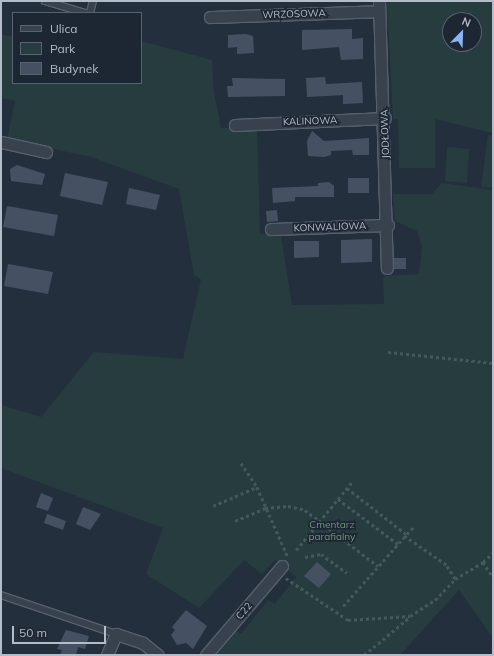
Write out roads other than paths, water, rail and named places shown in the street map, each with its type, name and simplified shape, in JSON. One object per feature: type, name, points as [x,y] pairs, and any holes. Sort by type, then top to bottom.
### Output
[{"type":"street","name":"WRZOSOWA","points":[[210,17],[379,6]]},
{"type":"street","name":"JODŁOWA","points":[[379,6],[385,118],[388,225],[387,268]]},
{"type":"street","name":"KALINOWA","points":[[235,125],[385,118]]},
{"type":"street","points":[[1,142],[46,152]]},
{"type":"street","name":"KONWALIOWA","points":[[271,229],[388,225]]},
{"type":"street","name":"C22","points":[[206,655],[283,565]]},
{"type":"street","points":[[107,655],[116,634],[143,643],[158,655]]},
{"type":"lane","points":[[45,1],[82,12]]},
{"type":"lane","points":[[90,12],[93,1]]},
{"type":"lane","points":[[1,595],[116,634]]},
{"type":"park label","name":"Cmentarz parafialny","points":[[332,530]]}]
